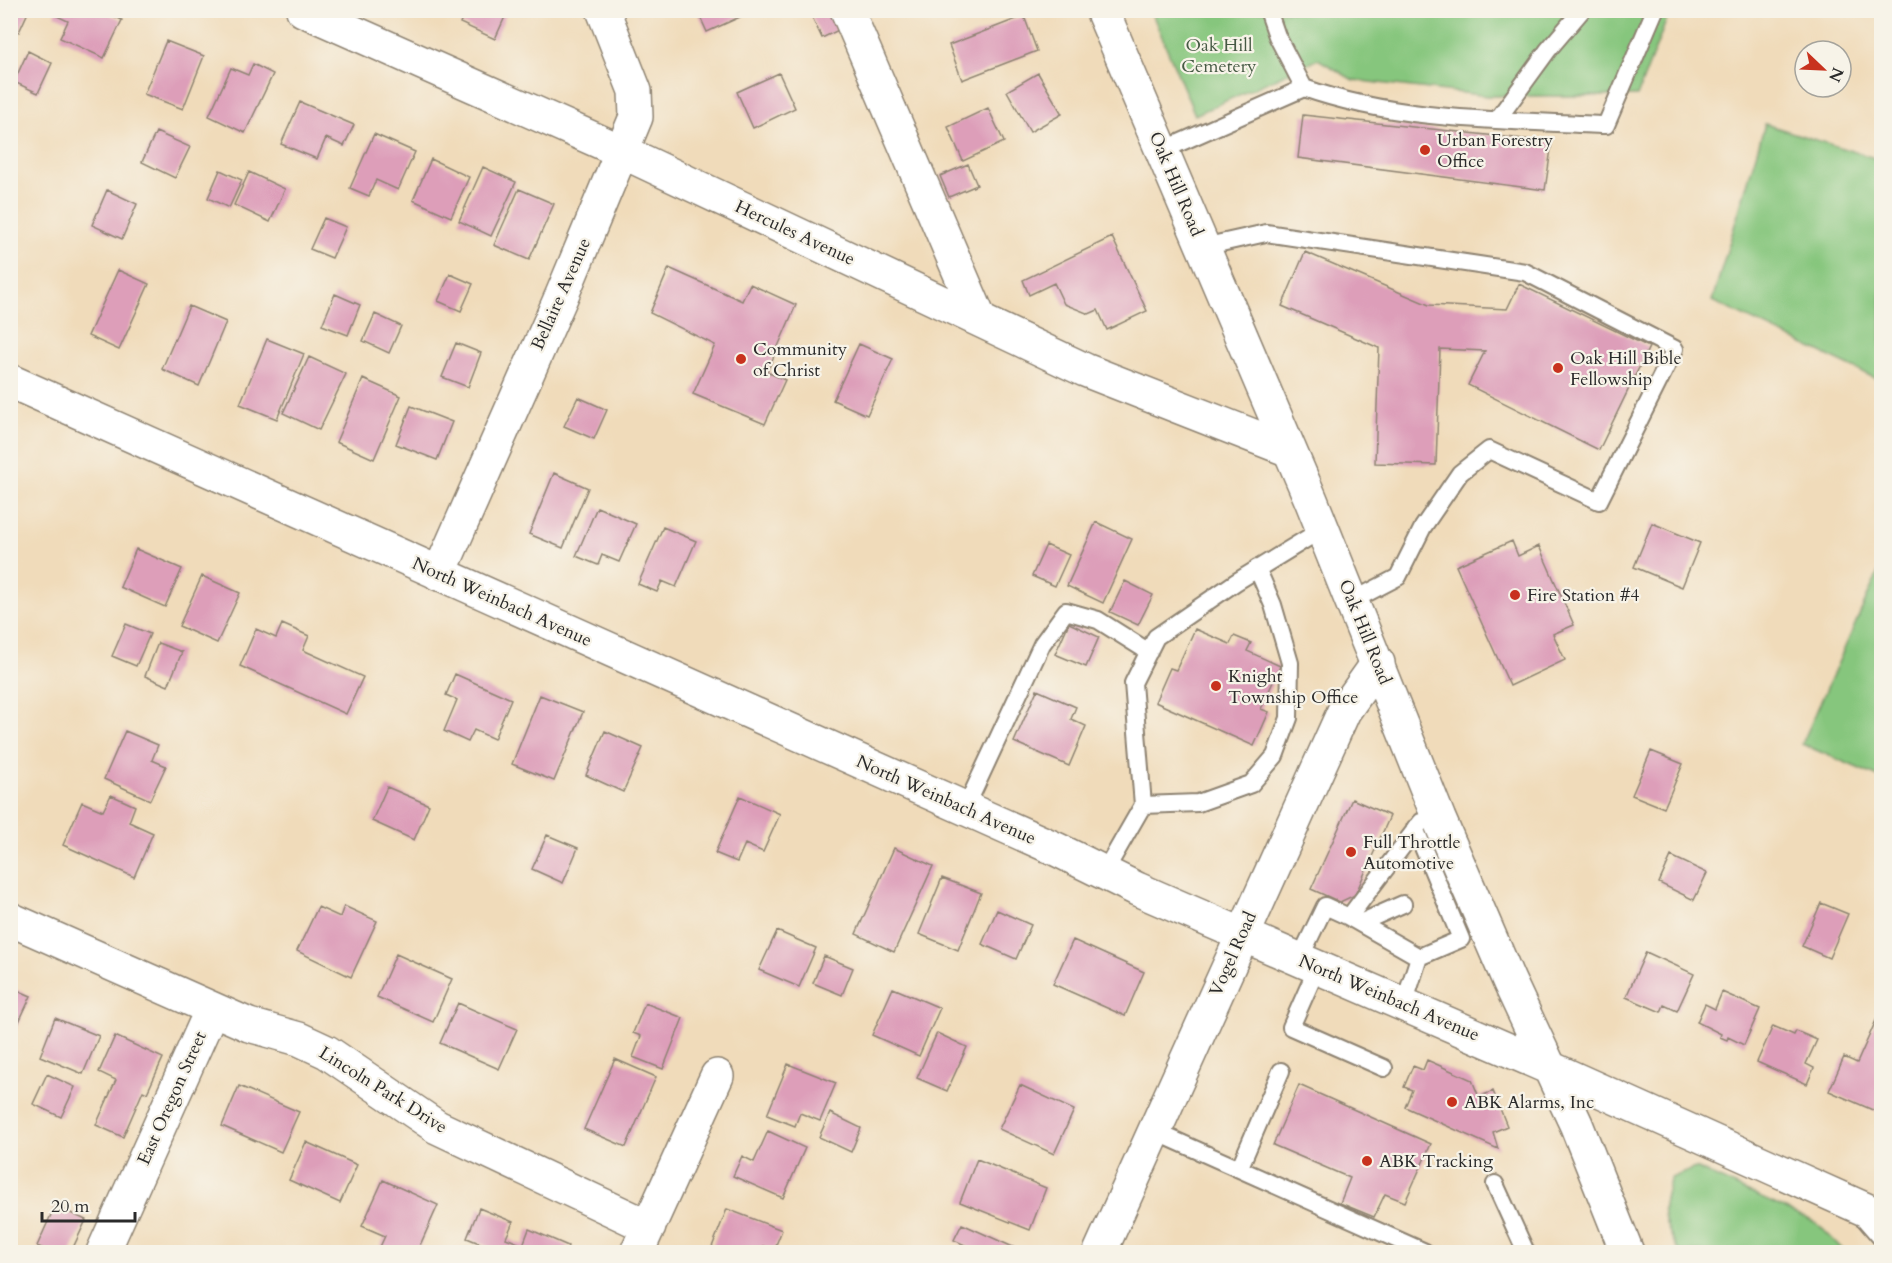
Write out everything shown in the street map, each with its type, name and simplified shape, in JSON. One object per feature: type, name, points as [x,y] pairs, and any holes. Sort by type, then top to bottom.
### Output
[{"type":"street","name":"Hercules Avenue","points":[[303,10],[623,152],[1085,370],[1289,450]]},
{"type":"street","name":"Bellaire Avenue","points":[[439,574],[623,152],[636,117],[637,102],[603,10]]},
{"type":"street","points":[[847,10],[980,320]]},
{"type":"street","name":"Oak Hill Road","points":[[1102,10],[1378,663],[1425,819],[1474,936],[1550,1068],[1576,1124],[1627,1252]]},
{"type":"street","name":"North Weinbach Avenue","points":[[10,381],[1241,935],[1550,1068],[1881,1217]]},
{"type":"street","name":"Vogel Road","points":[[1100,1252],[1344,711],[1378,663]]},
{"type":"street","name":"Lincoln Park Drive","points":[[10,919],[249,1025],[299,1039],[327,1052],[437,1127],[643,1240]]},
{"type":"street","name":"East Oregon Street","points":[[103,1252],[212,1009]]},
{"type":"street","points":[[643,1240],[717,1076]]},
{"type":"lane","points":[[1268,10],[1277,36],[1304,88],[1329,97],[1446,118],[1606,125],[1655,10]]},
{"type":"lane","points":[[1497,120],[1548,50],[1582,10]]},
{"type":"lane","points":[[1161,150],[1304,88]]},
{"type":"lane","points":[[1203,247],[1266,232],[1525,272],[1675,349],[1599,501],[1489,450],[1460,473],[1423,527],[1398,577],[1352,602]]},
{"type":"lane","points":[[1104,873],[1143,805],[1133,683],[1156,637],[1257,568],[1311,536],[1320,525]]},
{"type":"lane","points":[[1143,805],[1198,803],[1251,784],[1275,756],[1289,718],[1290,663],[1273,605],[1257,568]]},
{"type":"lane","points":[[965,809],[1041,644],[1065,611],[1098,620],[1149,652]]},
{"type":"lane","points":[[1419,957],[1474,936],[1439,891],[1425,819]]},
{"type":"lane","points":[[1355,920],[1425,819]]},
{"type":"lane","points":[[1355,920],[1403,904]]},
{"type":"lane","points":[[1384,1068],[1291,1027],[1325,906],[1355,920],[1419,957]]},
{"type":"lane","points":[[1404,1004],[1419,957]]},
{"type":"lane","points":[[1239,1169],[1281,1071]]},
{"type":"lane","points":[[1154,1131],[1425,1252]]},
{"type":"lane","points":[[1495,1184],[1526,1252]]},
{"type":"lane","points":[[1852,1204],[1881,1239]]},
{"type":"green space","name":"Oak Hill Cemetery","points":[[1151,11],[1670,11],[1637,96],[1488,96],[1353,80],[1318,59],[1195,115]]},
{"type":"green space","points":[[1765,124],[1881,160],[1881,381],[1712,301]]},
{"type":"green space","points":[[1881,566],[1881,778],[1802,744]]},
{"type":"green space","points":[[1695,1168],[1817,1223],[1845,1252],[1679,1252],[1666,1224],[1665,1200],[1671,1178]]},
{"type":"building","points":[[10,10],[29,10],[19,32],[10,28]]},
{"type":"building","points":[[57,10],[101,10],[122,20],[104,58],[60,38],[68,21],[55,15]]},
{"type":"building","points":[[434,10],[456,10],[452,19]]},
{"type":"building","points":[[466,10],[508,10],[495,39],[460,23]]},
{"type":"building","points":[[697,10],[740,10],[742,16],[707,32]]},
{"type":"building","points":[[825,10],[840,10],[847,26],[822,38],[812,17]]},
{"type":"building","points":[[1024,16],[1037,51],[962,80],[949,45]]},
{"type":"building","points":[[166,41],[204,56],[183,109],[144,94]]},
{"type":"building","points":[[28,51],[52,63],[38,93],[14,82]]},
{"type":"building","points":[[253,64],[273,74],[245,133],[209,116],[231,68],[248,75]]},
{"type":"building","points":[[779,73],[795,108],[753,128],[737,92]]},
{"type":"building","points":[[1038,73],[1062,114],[1030,132],[1007,91]]},
{"type":"building","points":[[300,102],[354,125],[344,146],[326,138],[317,159],[281,144]]},
{"type":"building","points":[[988,108],[1004,142],[963,161],[948,127]]},
{"type":"building","name":"Urban Forestry Office","points":[[1303,115],[1552,142],[1545,190],[1298,158]]},
{"type":"building","points":[[156,132],[190,147],[175,178],[142,162]]},
{"type":"building","points":[[374,134],[415,152],[398,190],[376,180],[369,196],[350,188]]},
{"type":"building","points":[[431,159],[469,177],[451,217],[413,200]]},
{"type":"building","points":[[968,164],[977,185],[949,197],[940,176]]},
{"type":"building","points":[[483,167],[516,182],[491,236],[459,221]]},
{"type":"building","points":[[220,170],[242,180],[229,208],[208,198]]},
{"type":"building","points":[[249,172],[285,189],[270,222],[234,205]]},
{"type":"building","points":[[519,189],[554,204],[529,260],[494,245]]},
{"type":"building","points":[[107,190],[137,204],[122,239],[92,225]]},
{"type":"building","points":[[324,218],[346,227],[332,258],[310,249]]},
{"type":"building","points":[[1112,237],[1147,311],[1107,330],[1098,310],[1089,314],[1064,304],[1054,283],[1029,295],[1023,280]]},
{"type":"building","name":"Oak Hill Bible Fellowship","points":[[1305,252],[1429,305],[1507,309],[1519,284],[1649,347],[1599,450],[1468,385],[1485,351],[1440,349],[1436,465],[1375,463],[1379,348],[1282,306]]},
{"type":"building","name":"Community of Christ","points":[[669,268],[742,301],[750,284],[796,305],[767,372],[785,380],[765,424],[693,394],[715,345],[650,313]]},
{"type":"building","points":[[118,270],[149,284],[119,350],[88,336]]},
{"type":"building","points":[[450,274],[473,284],[461,311],[438,301]]},
{"type":"building","points":[[335,294],[360,305],[348,335],[322,325]]},
{"type":"building","points":[[189,306],[226,322],[199,386],[162,369]]},
{"type":"building","points":[[375,314],[401,326],[389,353],[363,341]]},
{"type":"building","points":[[267,339],[304,354],[277,419],[240,404]]},
{"type":"building","points":[[456,343],[481,353],[468,387],[442,377]]},
{"type":"building","points":[[859,344],[893,359],[867,415],[833,400]]},
{"type":"building","points":[[309,357],[346,374],[319,430],[283,413]]},
{"type":"building","points":[[363,379],[401,396],[374,459],[336,442]]},
{"type":"building","points":[[578,397],[607,410],[594,439],[564,426]]},
{"type":"building","points":[[411,406],[452,422],[437,460],[396,444]]},
{"type":"building","points":[[554,473],[588,488],[563,548],[529,534]]},
{"type":"building","points":[[597,507],[636,524],[619,562],[602,555],[598,565],[576,556]]},
{"type":"building","points":[[1096,522],[1132,539],[1103,603],[1067,586]]},
{"type":"building","points":[[1652,523],[1700,543],[1682,587],[1634,567]]},
{"type":"building","points":[[663,527],[696,541],[676,587],[662,581],[657,592],[638,584]]},
{"type":"building","name":"Fire Station #4","points":[[1512,541],[1518,556],[1539,546],[1574,625],[1553,634],[1565,660],[1510,686],[1456,566]]},
{"type":"building","points":[[1046,545],[1069,555],[1055,586],[1032,576]]},
{"type":"building","points":[[136,549],[182,569],[165,607],[120,587]]},
{"type":"building","points":[[202,576],[240,593],[217,643],[179,626]]},
{"type":"building","points":[[1125,581],[1153,595],[1138,625],[1110,612]]},
{"type":"building","points":[[1069,623],[1099,637],[1086,667],[1055,654]]},
{"type":"building","points":[[126,624],[150,634],[136,666],[112,656]]},
{"type":"building","points":[[282,624],[309,636],[303,650],[363,677],[346,714],[240,666],[256,629],[276,638]]},
{"type":"building","name":"Knight Township Office","points":[[1195,629],[1230,644],[1234,636],[1251,643],[1247,651],[1280,666],[1261,709],[1269,712],[1254,746],[1155,702],[1170,668],[1176,670]]},
{"type":"building","points":[[158,643],[182,652],[168,686],[145,676]]},
{"type":"building","points":[[455,674],[511,699],[494,739],[474,730],[468,742],[444,731],[457,700],[446,695]]},
{"type":"building","points":[[1037,690],[1076,707],[1071,719],[1086,726],[1069,766],[1014,742]]},
{"type":"building","points":[[540,695],[583,712],[554,781],[512,764]]},
{"type":"building","points":[[125,731],[158,745],[152,760],[166,766],[150,800],[104,779]]},
{"type":"building","points":[[605,731],[643,748],[623,792],[586,775]]},
{"type":"building","points":[[1651,751],[1683,764],[1664,808],[1632,795]]},
{"type":"building","points":[[387,787],[429,805],[414,840],[372,821]]},
{"type":"building","points":[[111,795],[135,806],[129,822],[153,833],[134,877],[63,845],[82,802],[103,811]]},
{"type":"building","points":[[740,796],[780,814],[763,852],[745,844],[737,862],[715,853]]},
{"type":"building","name":"Full Throttle Automotive","points":[[1352,799],[1390,816],[1355,895],[1340,902],[1311,889]]},
{"type":"building","points":[[547,835],[578,848],[563,883],[532,869]]},
{"type":"building","points":[[894,848],[933,866],[894,952],[856,934]]},
{"type":"building","points":[[1671,856],[1707,873],[1694,900],[1659,883]]},
{"type":"building","points":[[942,878],[981,893],[958,950],[919,934]]},
{"type":"building","points":[[1821,903],[1848,914],[1829,958],[1802,946]]},
{"type":"building","points":[[344,906],[377,921],[351,977],[297,951],[318,907],[340,917]]},
{"type":"building","points":[[997,910],[1031,925],[1016,959],[982,944]]},
{"type":"building","points":[[777,931],[816,948],[799,987],[759,970]]},
{"type":"building","points":[[1073,940],[1144,972],[1125,1016],[1053,984]]},
{"type":"building","points":[[1646,952],[1694,974],[1677,1011],[1664,1005],[1661,1012],[1626,997]]},
{"type":"building","points":[[396,954],[452,979],[433,1022],[377,997]]},
{"type":"building","points":[[824,956],[853,968],[842,995],[813,983]]},
{"type":"building","points":[[10,987],[31,996],[10,1041]]},
{"type":"building","points":[[893,988],[940,1008],[919,1056],[872,1035]]},
{"type":"building","points":[[1722,992],[1760,1009],[1744,1045],[1728,1037],[1727,1040],[1720,1037],[1721,1034],[1697,1022],[1705,1004],[1715,1009]]},
{"type":"building","points":[[458,1003],[517,1029],[499,1069],[440,1043]]},
{"type":"building","points":[[645,1003],[683,1018],[663,1069],[633,1057],[641,1036],[633,1033]]},
{"type":"building","points":[[1882,1007],[1882,1096],[1875,1111],[1829,1091],[1844,1057],[1857,1063]]},
{"type":"building","points":[[55,1018],[99,1036],[83,1074],[40,1056]]},
{"type":"building","points":[[1773,1026],[1794,1035],[1796,1031],[1817,1040],[1806,1064],[1814,1068],[1807,1084],[1757,1062]]},
{"type":"building","points":[[937,1033],[967,1047],[947,1091],[917,1078]]},
{"type":"building","points":[[115,1036],[163,1058],[147,1093],[143,1091],[123,1137],[96,1125],[116,1080],[99,1072]]},
{"type":"building","points":[[615,1059],[656,1077],[626,1147],[584,1129]]},
{"type":"building","name":"ABK Alarms, Inc","points":[[1427,1060],[1472,1080],[1479,1097],[1493,1091],[1507,1126],[1493,1132],[1498,1149],[1405,1107],[1412,1090],[1404,1087],[1413,1066],[1423,1070]]},
{"type":"building","points":[[788,1064],[836,1083],[820,1121],[800,1113],[795,1126],[767,1115]]},
{"type":"building","points":[[47,1074],[75,1087],[61,1117],[33,1104]]},
{"type":"building","points":[[1020,1085],[1074,1110],[1054,1154],[999,1129]]},
{"type":"building","name":"ABK Tracking","points":[[1299,1085],[1431,1144],[1405,1202],[1385,1194],[1374,1217],[1340,1203],[1350,1178],[1273,1145]]},
{"type":"building","points":[[239,1086],[299,1112],[281,1152],[222,1126]]},
{"type":"building","points":[[830,1113],[861,1128],[851,1152],[819,1137]]},
{"type":"building","points":[[768,1131],[805,1148],[783,1198],[733,1176],[742,1156],[754,1162]]},
{"type":"building","points":[[306,1142],[357,1165],[340,1203],[289,1180]]},
{"type":"building","points":[[977,1159],[1046,1188],[1030,1230],[960,1202]]},
{"type":"building","points":[[383,1180],[438,1205],[417,1252],[387,1252],[379,1249],[385,1236],[362,1226]]},
{"type":"building","points":[[55,1206],[86,1220],[71,1252],[51,1252],[37,1246]]},
{"type":"building","points":[[479,1208],[513,1222],[506,1238],[523,1245],[529,1229],[568,1246],[566,1252],[501,1252],[467,1238]]},
{"type":"building","points":[[727,1209],[782,1230],[774,1250],[763,1246],[761,1252],[710,1252]]},
{"type":"building","points":[[962,1224],[1024,1252],[967,1252],[969,1247],[954,1240]]},
{"type":"place","name":"Urban Forestry Office","points":[[1425,150]]},
{"type":"place","name":"Community of Christ","points":[[741,359]]},
{"type":"place","name":"Oak Hill Bible Fellowship","points":[[1558,368]]},
{"type":"place","name":"Fire Station #4","points":[[1515,595]]},
{"type":"place","name":"Knight Township Office","points":[[1216,686]]},
{"type":"place","name":"Full Throttle Automotive","points":[[1351,852]]},
{"type":"place","name":"ABK Alarms, Inc","points":[[1452,1102]]},
{"type":"place","name":"ABK Tracking","points":[[1367,1161]]}]
